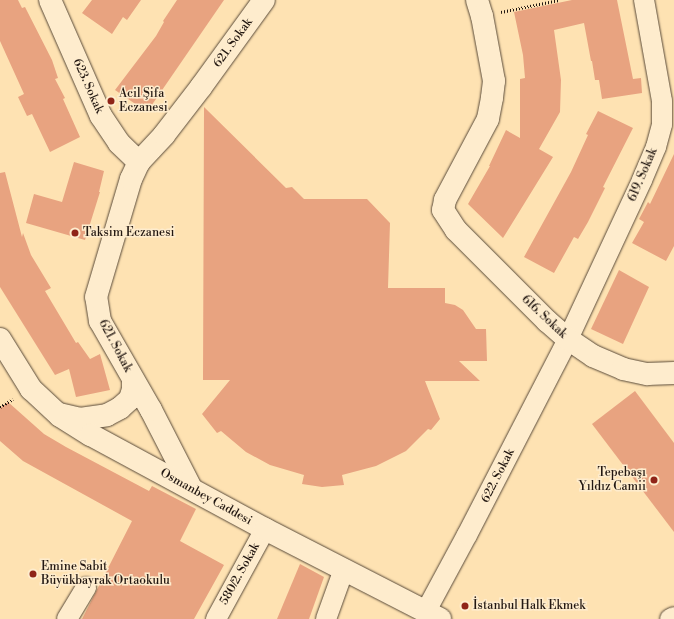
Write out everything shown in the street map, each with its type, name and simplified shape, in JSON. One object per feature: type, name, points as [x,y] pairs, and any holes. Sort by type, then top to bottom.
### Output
[{"type":"street","name":"621. Sokak","points":[[191,488],[100,321],[96,297],[131,179],[140,162],[164,135],[201,87],[264,0]]},
{"type":"street","name":"619. Sokak","points":[[568,339],[642,180],[656,147],[662,124],[662,101],[644,0]]},
{"type":"street","name":"623. Sokak","points":[[53,2],[101,116],[119,144],[140,162]]},
{"type":"street","name":"616. Sokak","points":[[480,8],[494,81],[488,119],[445,200],[443,210],[456,230],[547,321],[568,339],[593,356],[623,368],[647,374],[674,373]]},
{"type":"street","name":"Osmanbey Caddesi","points":[[0,339],[31,389],[59,414],[91,435],[265,529],[433,615]]},
{"type":"street","name":"622. Sokak","points":[[433,615],[467,535],[568,339]]},
{"type":"street","points":[[59,414],[80,418],[107,415],[120,408],[130,399],[133,390],[133,380]]},
{"type":"street","name":"580/2. Sokak","points":[[216,619],[265,529]]},
{"type":"street","points":[[326,619],[344,569]]},
{"type":"street","points":[[67,619],[86,587]]},
{"type":"street","points":[[670,619],[674,617]]},
{"type":"path","points":[[480,8],[559,0]]},
{"type":"building","points":[[0,0],[18,0],[22,8],[25,7],[52,60],[58,78],[55,79],[65,98],[63,99],[80,137],[50,152],[32,114],[27,116],[18,97],[24,94],[0,41]]},
{"type":"building","points":[[92,0],[141,0],[127,20],[123,17],[112,34],[82,13]]},
{"type":"building","points":[[177,0],[224,0],[147,112],[115,90],[156,36],[164,22],[163,21]]},
{"type":"building","points":[[572,0],[617,0],[633,79],[641,78],[642,93],[602,99],[599,80],[595,80],[584,23],[554,30],[561,80],[560,112],[539,149],[553,157],[503,238],[468,204],[490,166],[506,130],[520,138],[520,79],[525,78],[523,55],[514,12]]},
{"type":"building","points":[[204,107],[286,188],[292,187],[304,199],[367,199],[390,223],[388,288],[445,288],[445,303],[455,305],[463,310],[476,329],[486,329],[487,361],[459,361],[480,381],[425,381],[440,419],[431,430],[428,429],[406,451],[376,466],[342,475],[344,485],[322,487],[302,484],[304,475],[270,465],[246,452],[221,431],[217,433],[202,414],[230,380],[203,380]]},
{"type":"building","points":[[598,111],[633,128],[603,187],[605,188],[588,222],[578,239],[574,237],[554,273],[524,257],[571,172],[588,135],[586,134]]},
{"type":"building","points":[[674,154],[674,246],[666,261],[632,243],[644,222],[639,219],[648,202],[650,204]]},
{"type":"building","points":[[74,162],[104,171],[100,192],[85,240],[26,223],[34,194],[62,202]]},
{"type":"building","points":[[5,172],[22,237],[23,233],[31,255],[51,288],[45,291],[76,343],[78,342],[90,359],[100,354],[110,390],[76,397],[69,369],[55,375],[0,287],[0,173]]},
{"type":"building","points":[[619,270],[649,287],[623,344],[591,329]]},
{"type":"building","name":"Tepebaşı Yıldız Camii","points":[[635,391],[674,443],[674,532],[592,424]]},
{"type":"building","points":[[8,402],[44,434],[66,447],[149,491],[152,486],[196,509],[180,541],[224,565],[194,619],[82,619],[132,521],[23,461],[0,441],[0,408]]},
{"type":"building","points":[[300,564],[324,577],[309,619],[277,619]]},
{"type":"place","name":"Acil Şifa Eczanesi","points":[[111,101]]},
{"type":"place","name":"Taksim Eczanesi","points":[[75,233]]},
{"type":"place","name":"Tepebaşı Yıldız Camii","points":[[654,480]]},
{"type":"place","name":"Emine Sabit Büyükbayrak Ortaokulu","points":[[33,574]]},
{"type":"place","name":"İstanbul Halk Ekmek","points":[[465,606]]}]
